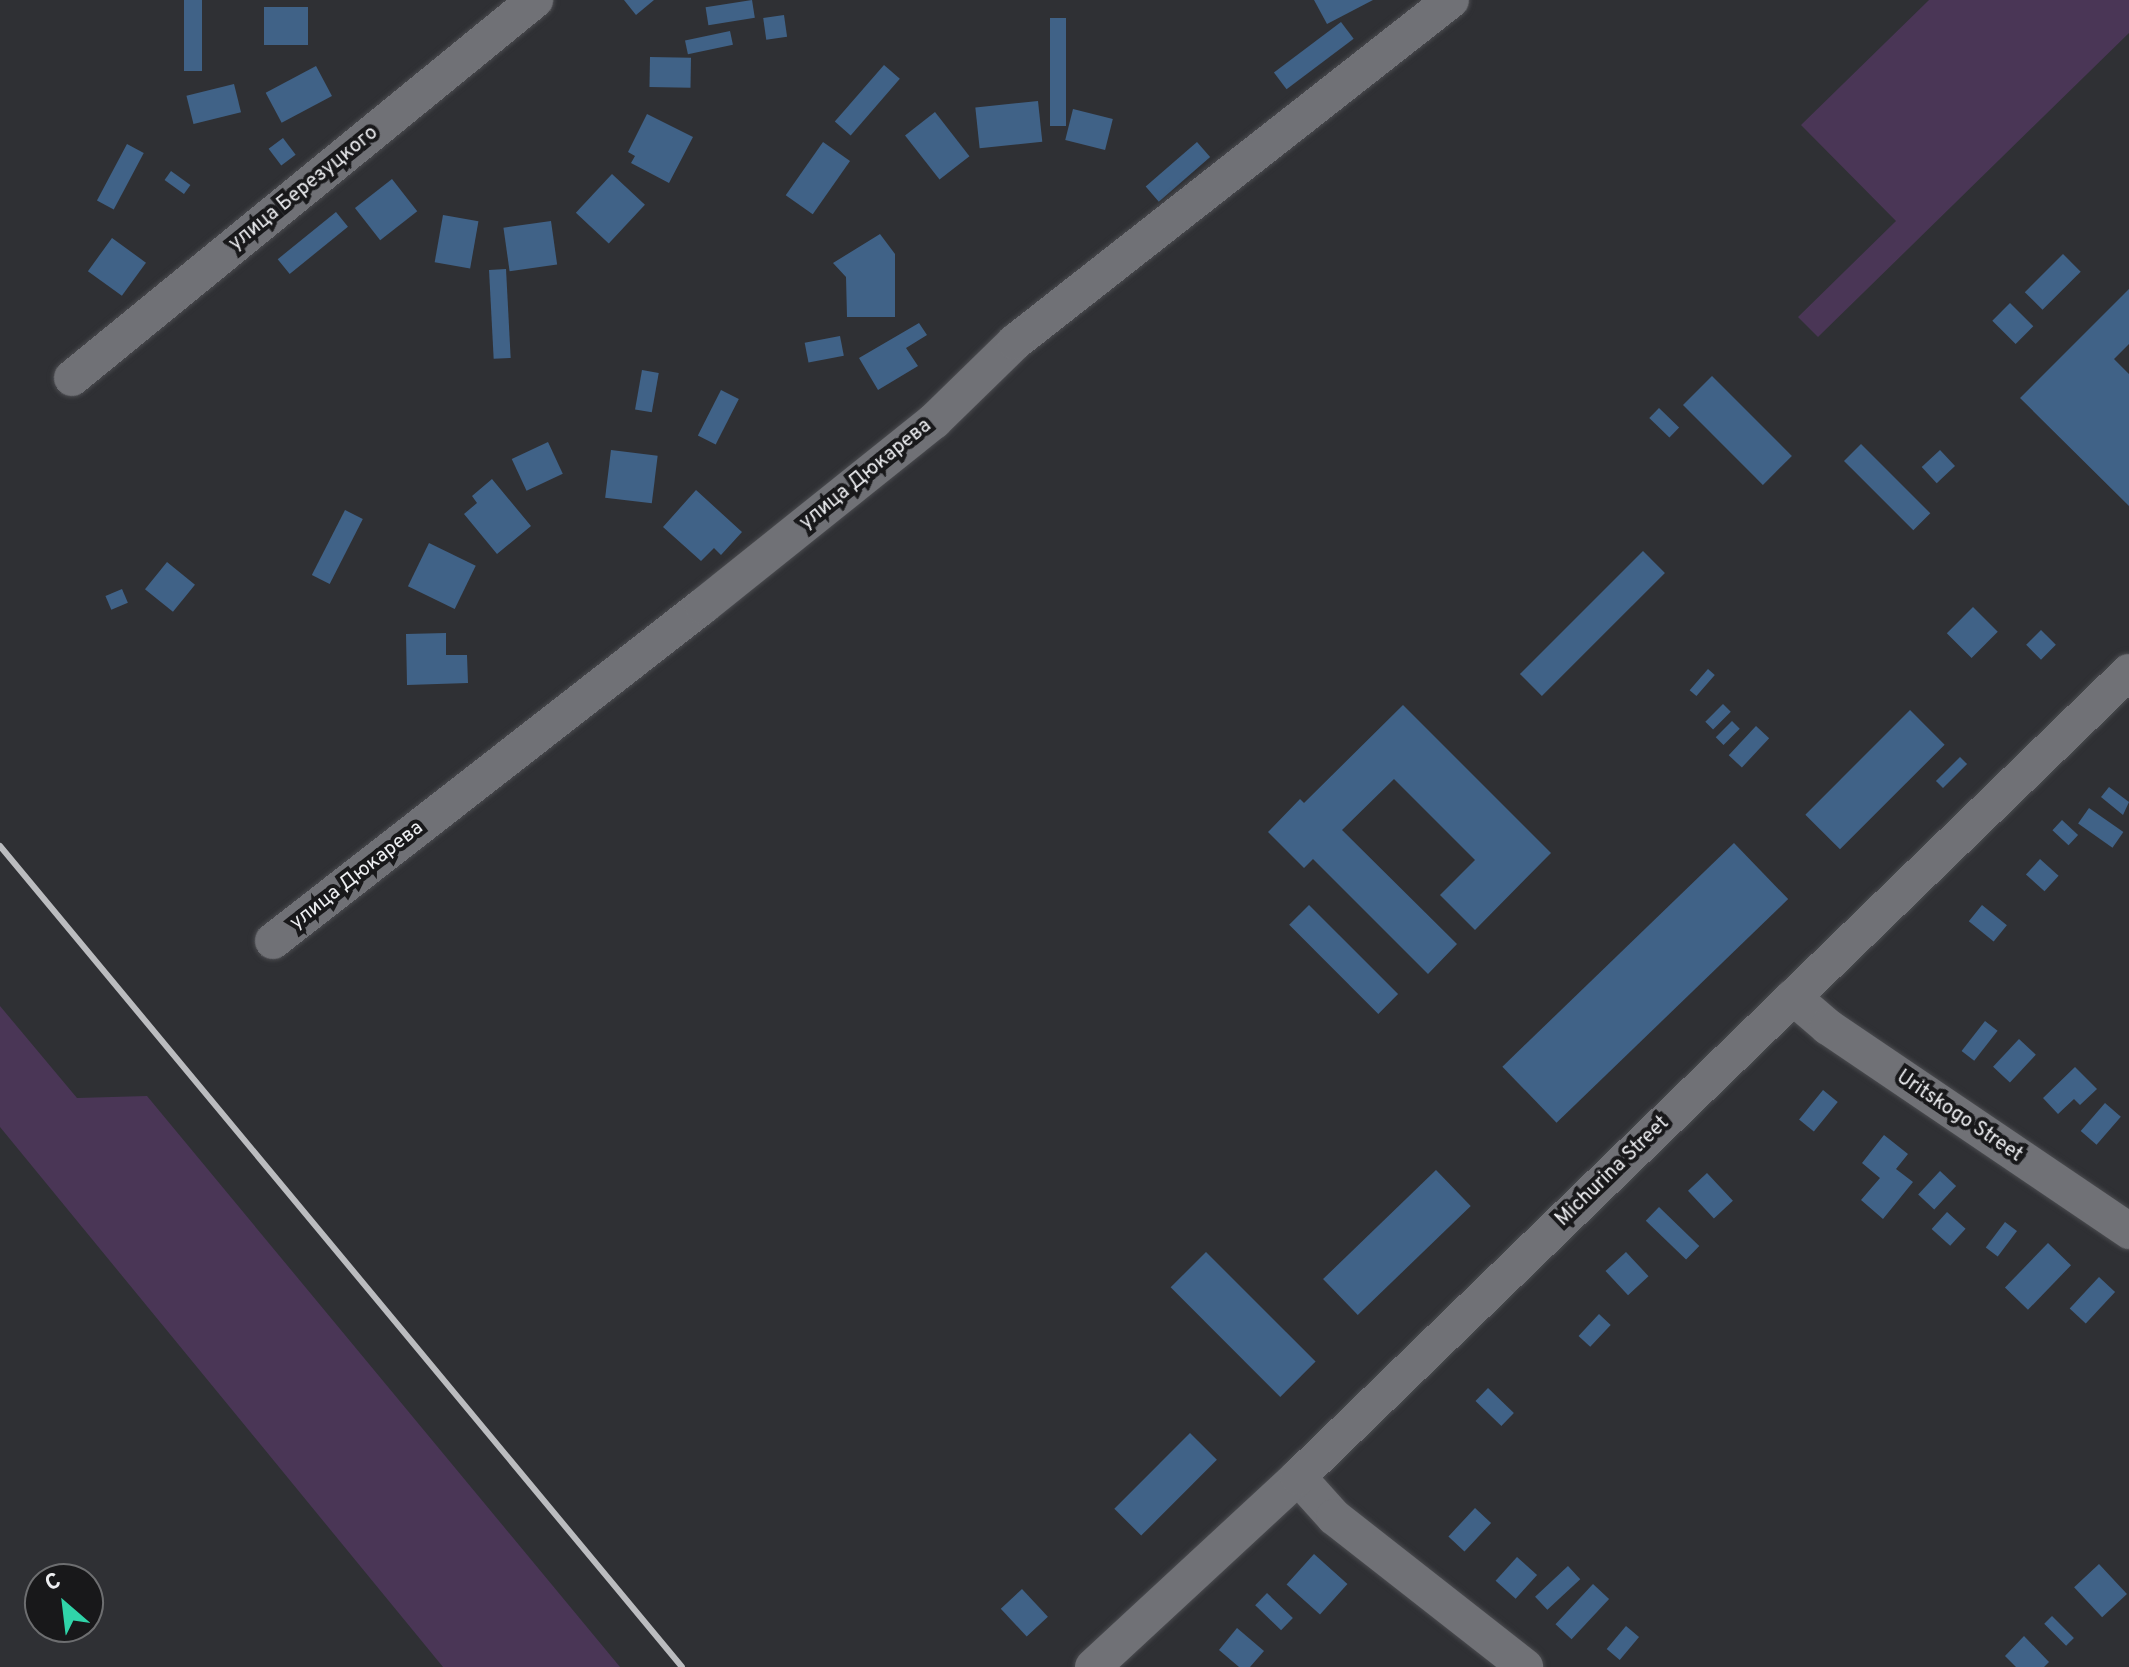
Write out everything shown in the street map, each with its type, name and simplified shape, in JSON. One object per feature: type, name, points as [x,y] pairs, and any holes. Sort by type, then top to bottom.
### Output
[{"type":"street","name":"улица Березуцкого","points":[[72,378],[535,0]]},
{"type":"street","name":"улица Дюкарева","points":[[273,941],[703,606],[934,421],[1015,342],[1451,0]]},
{"type":"street","name":"Michurina Street","points":[[1093,1667],[1298,1477],[2129,672]]},
{"type":"street","name":"Uritskogo Street","points":[[1793,997],[1828,1027],[2129,1231]]},
{"type":"street","points":[[1298,1477],[1334,1517],[1525,1667]]},
{"type":"shaded area","points":[[1929,0],[2129,0],[2129,33],[1818,337],[1798,317],[1896,221],[1801,125]]},
{"type":"shaded area","points":[[0,1006],[77,1098],[147,1096],[620,1667],[443,1667],[0,1127]]},
{"type":"building","points":[[184,0],[202,0],[202,71],[184,71]]},
{"type":"building","points":[[624,0],[654,0],[636,15]]},
{"type":"building","points":[[752,0],[755,18],[708,25],[706,7]]},
{"type":"building","points":[[1314,0],[1373,0],[1327,24]]},
{"type":"building","points":[[264,7],[308,7],[308,45],[264,45]]},
{"type":"building","points":[[784,15],[787,37],[766,40],[763,18]]},
{"type":"building","points":[[1050,18],[1066,18],[1066,126],[1050,126]]},
{"type":"building","points":[[1341,22],[1354,39],[1287,89],[1274,73]]},
{"type":"building","points":[[730,31],[733,45],[688,54],[685,41]]},
{"type":"building","points":[[650,57],[691,58],[690,88],[649,87]]},
{"type":"building","points":[[884,65],[900,79],[851,135],[835,122]]},
{"type":"building","points":[[316,66],[332,96],[282,123],[266,93]]},
{"type":"building","points":[[234,84],[241,112],[193,124],[186,96]]},
{"type":"building","points":[[1038,101],[1042,142],[980,148],[975,108]]},
{"type":"building","points":[[1073,109],[1113,119],[1105,150],[1065,140]]},
{"type":"building","points":[[935,112],[969,156],[940,180],[905,135]]},
{"type":"building","points":[[647,114],[693,137],[669,183],[631,163],[635,156],[628,152]]},
{"type":"building","points":[[283,138],[296,155],[281,166],[269,149]]},
{"type":"building","points":[[823,142],[850,161],[813,214],[786,195]]},
{"type":"building","points":[[1197,142],[1210,157],[1159,202],[1146,187]]},
{"type":"building","points":[[127,144],[144,153],[114,209],[97,201]]},
{"type":"building","points":[[171,171],[190,185],[184,194],[165,180]]},
{"type":"building","points":[[612,174],[645,205],[609,243],[576,213]]},
{"type":"building","points":[[392,179],[417,211],[380,240],[355,208]]},
{"type":"building","points":[[336,212],[348,227],[290,274],[278,259]]},
{"type":"building","points":[[443,215],[478,221],[470,269],[435,262]]},
{"type":"building","points":[[551,221],[557,265],[510,271],[503,228]]},
{"type":"building","points":[[880,234],[895,254],[895,317],[847,317],[846,277],[833,263]]},
{"type":"building","points":[[112,238],[146,263],[122,296],[88,271]]},
{"type":"building","points":[[2063,254],[2081,272],[2042,310],[2025,292]]},
{"type":"building","points":[[506,269],[511,358],[494,359],[489,270]]},
{"type":"building","points":[[2129,289],[2129,344],[2114,359],[2129,374],[2129,506],[2020,398]]},
{"type":"building","points":[[2010,303],[2033,326],[2016,344],[1992,321]]},
{"type":"building","points":[[919,323],[927,335],[906,348],[918,366],[878,390],[859,358]]},
{"type":"building","points":[[840,336],[844,356],[808,363],[805,343]]},
{"type":"building","points":[[642,370],[659,373],[652,412],[635,409]]},
{"type":"building","points":[[1712,376],[1792,456],[1763,485],[1683,405]]},
{"type":"building","points":[[721,390],[739,399],[716,445],[698,435]]},
{"type":"building","points":[[1659,408],[1679,427],[1669,438],[1649,418]]},
{"type":"building","points":[[548,442],[563,474],[527,491],[512,459]]},
{"type":"building","points":[[1861,444],[1930,513],[1913,530],[1844,461]]},
{"type":"building","points":[[611,450],[658,456],[652,503],[605,498]]},
{"type":"building","points":[[1940,450],[1955,466],[1937,483],[1922,467]]},
{"type":"building","points":[[492,479],[531,526],[497,554],[464,514],[477,503],[472,496]]},
{"type":"building","points":[[696,490],[742,532],[721,555],[714,548],[701,561],[663,527]]},
{"type":"building","points":[[345,510],[363,519],[330,584],[312,575]]},
{"type":"building","points":[[429,543],[476,566],[455,609],[408,586]]},
{"type":"building","points":[[1643,551],[1665,573],[1542,696],[1520,674]]},
{"type":"building","points":[[167,562],[195,585],[173,612],[145,589]]},
{"type":"building","points":[[122,589],[128,603],[111,610],[105,596]]},
{"type":"building","points":[[1973,607],[1998,632],[1972,658],[1947,633]]},
{"type":"building","points":[[2041,630],[2056,645],[2041,660],[2026,645]]},
{"type":"building","points":[[446,633],[446,655],[467,655],[468,683],[407,685],[406,634]]},
{"type":"building","points":[[1708,669],[1715,675],[1696,696],[1690,690]]},
{"type":"building","points":[[1723,704],[1731,712],[1713,729],[1705,722]]},
{"type":"building","points":[[1403,705],[1551,853],[1475,930],[1440,895],[1475,860],[1394,779],[1342,830],[1457,944],[1428,974],[1313,859],[1304,868],[1268,832],[1300,799],[1304,803]]},
{"type":"building","points":[[1910,710],[1945,745],[1840,849],[1805,815]]},
{"type":"building","points":[[1732,721],[1740,729],[1724,745],[1716,737]]},
{"type":"building","points":[[1756,726],[1769,738],[1742,768],[1729,755]]},
{"type":"building","points":[[1960,757],[1967,764],[1943,788],[1936,781]]},
{"type":"building","points":[[2109,787],[2129,802],[2123,815],[2101,797]]},
{"type":"building","points":[[2089,808],[2123,832],[2113,848],[2078,824]]},
{"type":"building","points":[[2062,820],[2078,835],[2069,845],[2052,830]]},
{"type":"building","points":[[1734,843],[1788,899],[1557,1123],[1502,1067]]},
{"type":"building","points":[[2040,859],[2059,876],[2045,891],[2026,875]]},
{"type":"building","points":[[1309,905],[1398,994],[1378,1014],[1289,925]]},
{"type":"building","points":[[1982,905],[2007,925],[1994,941],[1969,921]]},
{"type":"building","points":[[1985,1021],[1998,1031],[1974,1061],[1962,1051]]},
{"type":"building","points":[[2019,1039],[2036,1055],[2010,1082],[1993,1067]]},
{"type":"building","points":[[2075,1067],[2097,1089],[2080,1105],[2074,1099],[2058,1114],[2043,1098]]},
{"type":"building","points":[[1823,1090],[1838,1102],[1814,1131],[1799,1120]]},
{"type":"building","points":[[2105,1103],[2121,1117],[2097,1145],[2081,1131]]},
{"type":"building","points":[[1884,1135],[1908,1154],[1896,1169],[1913,1182],[1883,1219],[1861,1200],[1880,1178],[1862,1163]]},
{"type":"building","points":[[1436,1170],[1471,1206],[1358,1315],[1323,1279]]},
{"type":"building","points":[[1940,1171],[1956,1186],[1934,1209],[1918,1194]]},
{"type":"building","points":[[1707,1173],[1733,1201],[1714,1219],[1688,1191]]},
{"type":"building","points":[[1659,1207],[1699,1246],[1686,1260],[1646,1221]]},
{"type":"building","points":[[1947,1212],[1966,1229],[1950,1246],[1932,1229]]},
{"type":"building","points":[[2005,1222],[2017,1231],[1998,1257],[1986,1248]]},
{"type":"building","points":[[2048,1243],[2071,1265],[2028,1310],[2005,1288]]},
{"type":"building","points":[[1206,1252],[1316,1362],[1280,1397],[1171,1287]]},
{"type":"building","points":[[1626,1252],[1649,1276],[1628,1295],[1606,1271]]},
{"type":"building","points":[[2099,1277],[2115,1292],[2086,1323],[2070,1308]]},
{"type":"building","points":[[1599,1314],[1611,1325],[1590,1347],[1579,1336]]},
{"type":"building","points":[[1488,1388],[1514,1413],[1501,1426],[1475,1401]]},
{"type":"building","points":[[1190,1433],[1217,1460],[1141,1536],[1114,1509]]},
{"type":"building","points":[[1475,1508],[1491,1523],[1464,1552],[1448,1537]]},
{"type":"building","points":[[1314,1554],[1347,1584],[1320,1615],[1287,1584]]},
{"type":"building","points":[[1517,1557],[1537,1575],[1516,1599],[1496,1581]]},
{"type":"building","points":[[2099,1564],[2127,1594],[2102,1617],[2074,1587]]},
{"type":"building","points":[[1568,1566],[1580,1579],[1547,1610],[1535,1597]]},
{"type":"building","points":[[1593,1584],[1609,1599],[1572,1639],[1555,1624]]},
{"type":"building","points":[[1022,1589],[1048,1617],[1027,1637],[1001,1609]]},
{"type":"building","points":[[1267,1593],[1293,1618],[1281,1630],[1255,1605]]},
{"type":"building","points":[[2052,1616],[2074,1638],[2066,1646],[2044,1624]]},
{"type":"building","points":[[1626,1626],[1639,1637],[1620,1660],[1607,1649]]},
{"type":"building","points":[[1237,1628],[1264,1651],[1250,1667],[1239,1667],[1219,1650]]},
{"type":"building","points":[[2024,1636],[2049,1662],[2044,1667],[2016,1667],[2005,1656]]},
{"type":"railway","points":[[0,846],[682,1667]]}]
